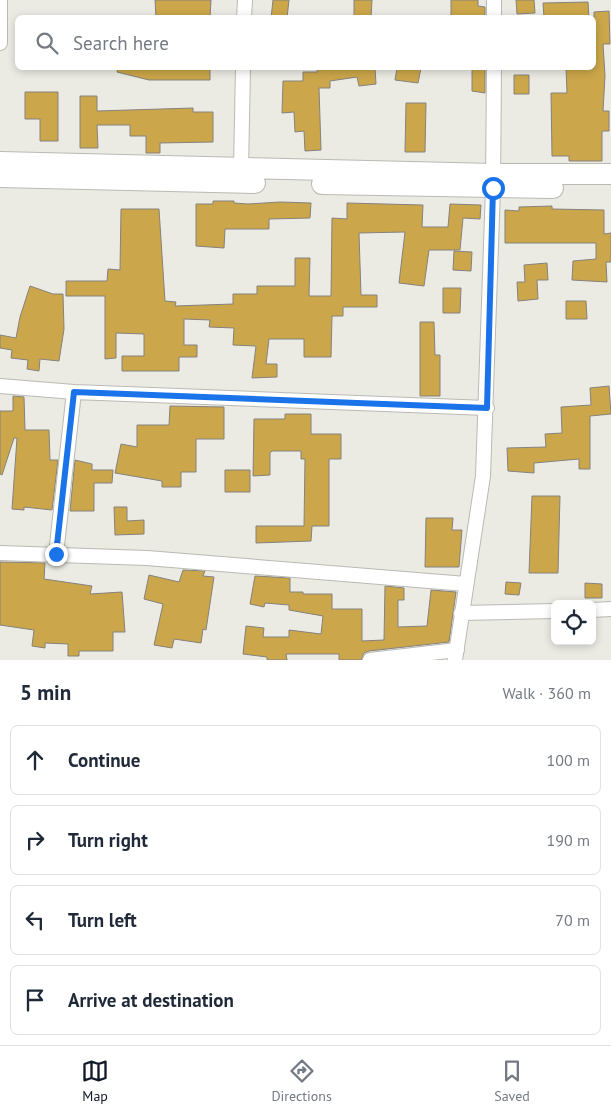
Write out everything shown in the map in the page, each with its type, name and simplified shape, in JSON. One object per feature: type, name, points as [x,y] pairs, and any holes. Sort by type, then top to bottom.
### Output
[{"type":"main road","points":[[0,162],[241,169],[611,188]]},
{"type":"main road","points":[[0,177],[493,181],[611,174]]},
{"type":"street","points":[[0,0],[0,42]]},
{"type":"street","points":[[244,15],[245,0]]},
{"type":"street","points":[[494,0],[494,15]]},
{"type":"street","points":[[241,169],[244,70]]},
{"type":"street","points":[[370,660],[456,655],[483,476],[487,408],[494,70]]},
{"type":"street","points":[[0,386],[74,392],[487,408]]},
{"type":"street","points":[[56,554],[74,392]]},
{"type":"street","points":[[0,553],[147,558],[466,584]]},
{"type":"street","points":[[596,610],[611,609]]},
{"type":"street","points":[[461,613],[551,611]]},
{"type":"building","points":[[155,0],[211,0],[210,15],[156,15]]},
{"type":"building","points":[[273,0],[289,0],[287,15],[271,15]]},
{"type":"building","points":[[354,0],[372,0],[371,15],[354,15]]},
{"type":"building","points":[[451,0],[478,0],[478,6],[485,7],[485,15],[451,15]]},
{"type":"building","points":[[516,0],[534,0],[535,13],[517,14]]},
{"type":"building","points":[[588,2],[589,15],[544,15],[543,3]]},
{"type":"building","points":[[609,11],[610,44],[603,44],[605,76],[603,111],[609,111],[609,131],[602,131],[602,161],[569,161],[569,156],[552,156],[551,93],[567,93],[566,70],[596,70],[596,15],[594,15],[594,12]]},
{"type":"building","points":[[118,70],[210,70],[210,80],[149,80],[117,72]]},
{"type":"building","points":[[317,70],[375,70],[376,84],[359,86],[357,77],[330,81],[330,88],[319,88],[321,150],[305,151],[304,131],[295,132],[294,112],[282,113],[283,81],[303,81],[303,72],[317,72]]},
{"type":"building","points":[[397,70],[421,70],[418,83],[395,80]]},
{"type":"building","points":[[472,70],[485,70],[485,93],[472,91]]},
{"type":"building","points":[[514,75],[529,75],[529,94],[514,94]]},
{"type":"building","points":[[25,92],[58,92],[58,141],[40,141],[40,119],[25,119]]},
{"type":"building","points":[[80,96],[97,96],[97,111],[193,108],[193,112],[213,112],[213,142],[160,143],[160,153],[146,153],[146,136],[130,136],[130,125],[97,125],[98,148],[80,148]]},
{"type":"building","points":[[406,103],[426,103],[425,152],[405,152]]},
{"type":"building","points":[[213,201],[234,201],[234,203],[248,204],[311,203],[310,218],[269,219],[269,229],[225,229],[224,248],[196,246],[196,204],[213,204]]},
{"type":"building","points":[[347,203],[423,205],[422,227],[448,227],[450,204],[481,205],[480,219],[463,218],[460,250],[429,250],[424,286],[399,283],[405,232],[359,233],[361,295],[377,295],[377,307],[343,307],[343,316],[332,316],[331,357],[304,357],[304,339],[269,339],[266,364],[277,364],[277,377],[252,378],[256,346],[233,345],[234,328],[209,327],[210,320],[184,319],[184,345],[197,345],[197,357],[179,357],[179,371],[122,371],[122,356],[144,356],[144,334],[116,333],[116,358],[105,359],[105,296],[66,296],[66,281],[107,281],[108,269],[120,270],[121,209],[159,209],[165,301],[176,302],[175,306],[233,304],[233,294],[257,294],[257,286],[295,286],[295,258],[310,258],[309,296],[331,296],[332,218],[347,219]]},
{"type":"building","points":[[552,206],[552,209],[604,210],[604,234],[611,233],[611,262],[606,262],[607,282],[572,280],[573,261],[596,259],[596,243],[505,243],[505,210],[519,211],[519,207]]},
{"type":"building","points":[[454,251],[472,252],[471,271],[453,270]]},
{"type":"building","points":[[547,263],[548,280],[537,280],[538,299],[518,301],[517,282],[525,282],[524,265]]},
{"type":"building","points":[[30,286],[53,294],[63,294],[64,329],[59,361],[40,359],[39,371],[27,369],[28,360],[11,358],[12,350],[0,348],[0,335],[16,338],[20,317]]},
{"type":"building","points":[[443,288],[461,288],[460,313],[443,313]]},
{"type":"building","points":[[566,301],[586,301],[587,319],[566,319]]},
{"type":"building","points":[[420,322],[434,322],[435,355],[440,355],[440,396],[420,396]]},
{"type":"building","points":[[609,386],[611,414],[590,416],[590,469],[579,469],[579,459],[534,463],[534,473],[508,471],[507,448],[546,447],[545,434],[562,433],[561,407],[591,405],[590,388]]},
{"type":"building","points":[[13,396],[24,397],[25,430],[49,430],[50,460],[58,460],[52,510],[24,507],[24,510],[12,509],[17,438],[14,438],[2,475],[0,474],[0,411],[13,411]]},
{"type":"building","points":[[170,406],[224,407],[224,439],[196,439],[196,472],[181,472],[181,487],[162,487],[162,481],[115,473],[121,444],[137,447],[137,425],[169,425]]},
{"type":"building","points":[[285,414],[311,414],[311,434],[341,434],[341,459],[329,459],[329,526],[312,526],[311,541],[256,543],[256,526],[304,526],[305,459],[301,459],[301,451],[272,451],[270,453],[270,475],[253,476],[254,419],[285,419]]},
{"type":"building","points":[[75,460],[92,464],[92,470],[113,470],[112,483],[94,483],[94,511],[70,511]]},
{"type":"building","points":[[225,470],[250,470],[250,492],[225,492]]},
{"type":"building","points":[[532,496],[560,496],[558,573],[529,573]]},
{"type":"building","points":[[114,507],[127,507],[127,521],[144,520],[144,534],[115,535]]},
{"type":"building","points":[[426,518],[453,518],[452,530],[462,530],[459,567],[425,567]]},
{"type":"building","points":[[0,562],[45,563],[44,579],[92,586],[90,594],[122,592],[125,632],[113,632],[113,651],[79,651],[79,656],[68,656],[68,644],[45,643],[45,648],[32,646],[34,630],[0,625]]},
{"type":"building","points":[[183,570],[205,571],[203,576],[214,577],[206,630],[203,629],[201,643],[174,639],[172,648],[154,645],[163,604],[144,599],[149,575],[179,582]]},
{"type":"building","points":[[255,576],[290,578],[290,592],[332,594],[332,609],[362,609],[362,641],[384,640],[385,586],[404,588],[404,600],[398,600],[398,627],[427,626],[431,590],[456,592],[449,642],[369,651],[364,653],[361,660],[339,660],[339,654],[286,654],[287,660],[267,660],[267,657],[243,654],[246,626],[264,628],[263,637],[289,637],[289,630],[321,634],[323,616],[289,610],[289,605],[265,603],[264,607],[250,604]]},
{"type":"building","points":[[506,582],[521,583],[519,595],[505,594]]},
{"type":"building","points":[[585,583],[602,584],[602,598],[585,598]]},
{"type":"route","points":[[56,554],[74,392],[487,408],[493,188]]}]
